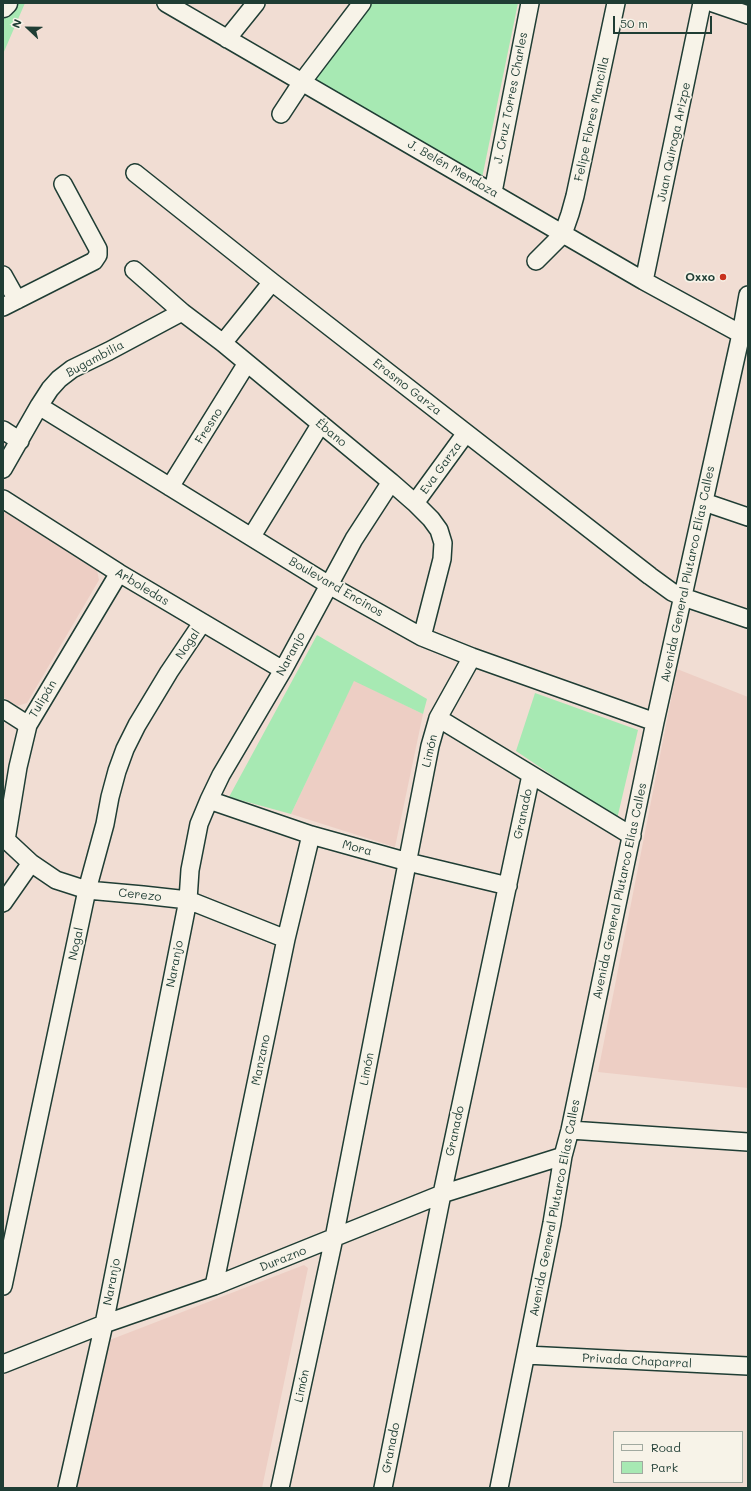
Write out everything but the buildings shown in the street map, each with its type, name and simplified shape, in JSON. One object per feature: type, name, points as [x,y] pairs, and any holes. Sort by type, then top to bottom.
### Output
[{"type":"highway","points":[[3,6],[6,3]]},
{"type":"street","name":"J. Belén Mendoza","points":[[166,3],[644,281],[741,334]]},
{"type":"street","points":[[227,39],[256,3]]},
{"type":"street","points":[[281,114],[302,82],[362,3]]},
{"type":"street","name":"J. Cruz Torres Charles","points":[[493,192],[530,3]]},
{"type":"street","name":"Felipe Flores Mancilla","points":[[563,234],[576,196],[616,3]]},
{"type":"street","name":"Juan Quiroga Arizpe","points":[[644,281],[702,3]]},
{"type":"street","points":[[713,3],[748,15]]},
{"type":"street","name":"Erasmo Garza","points":[[135,173],[272,282],[650,576],[672,592],[683,597],[748,620]]},
{"type":"street","points":[[3,275],[10,304],[94,261],[98,255],[98,249],[63,184]]},
{"type":"street","points":[[536,260],[563,234]]},
{"type":"street","name":"Ébano","points":[[134,270],[182,312],[223,343],[320,425],[391,482],[431,519],[439,530],[443,543],[442,560],[422,637]]},
{"type":"street","points":[[223,343],[272,282]]},
{"type":"street","name":"Avenida General Plutarco Elías Calles","points":[[499,1488],[552,1223],[563,1156],[570,1130],[655,722],[741,334],[748,295]]},
{"type":"street","name":"Bugambilia","points":[[3,469],[39,406],[59,378],[72,368],[109,351],[182,312]]},
{"type":"street","name":"Fresno","points":[[170,487],[247,363]]},
{"type":"street","name":"Boulevard Encinos","points":[[39,406],[252,536],[328,585],[422,637],[472,657],[655,722]]},
{"type":"street","points":[[252,536],[320,425]]},
{"type":"street","points":[[3,430],[20,441]]},
{"type":"street","name":"Eva Garza","points":[[415,503],[466,433]]},
{"type":"street","name":"Naranjo","points":[[67,1488],[104,1324],[188,900],[190,870],[199,824],[208,800],[244,734],[283,670],[354,539],[391,482]]},
{"type":"street","name":"Arboledas","points":[[3,499],[119,573],[283,670]]},
{"type":"street","points":[[704,502],[748,518]]},
{"type":"street","name":"Tulipán","points":[[5,839],[18,767],[28,725],[119,573]]},
{"type":"street","name":"Nogal","points":[[3,1286],[87,890],[106,824],[110,797],[125,749],[137,725],[169,672],[202,623]]},
{"type":"street","name":"Limón","points":[[280,1488],[334,1238],[430,746],[438,718],[472,657]]},
{"type":"street","points":[[3,709],[28,725]]},
{"type":"street","points":[[438,718],[632,836]]},
{"type":"street","name":"Granado","points":[[383,1488],[442,1194],[532,775]]},
{"type":"street","name":"Mora","points":[[208,800],[311,836],[408,862],[508,886]]},
{"type":"street","name":"Manzano","points":[[214,1286],[286,939],[311,836]]},
{"type":"street","name":"Cerezo","points":[[5,839],[31,863],[56,880],[87,890],[188,900],[286,939]]},
{"type":"street","points":[[3,903],[31,863]]},
{"type":"street","points":[[570,1130],[748,1142]]},
{"type":"street","name":"Durazno","points":[[3,1364],[104,1324],[214,1286],[442,1194],[563,1156]]},
{"type":"street","name":"Privada Chaparral","points":[[526,1356],[748,1366]]},
{"type":"shaded area","points":[[3,509],[97,570],[99,580],[27,703],[17,706],[3,697]]},
{"type":"shaded area","points":[[677,669],[748,697],[748,1088],[598,1072]]},
{"type":"shaded area","points":[[354,680],[423,714],[395,847],[291,814]]},
{"type":"shaded area","points":[[304,1265],[308,1268],[262,1488],[76,1488],[107,1341]]},
{"type":"green space","points":[[3,3],[25,3],[3,54]]},
{"type":"green space","points":[[367,3],[518,3],[482,178],[310,80]]},
{"type":"green space","points":[[317,635],[427,699],[423,714],[354,681],[291,814],[229,797]]},
{"type":"green space","points":[[535,693],[638,730],[617,819],[516,751]]},
{"type":"place","name":"Oxxo","points":[[723,277]]}]
